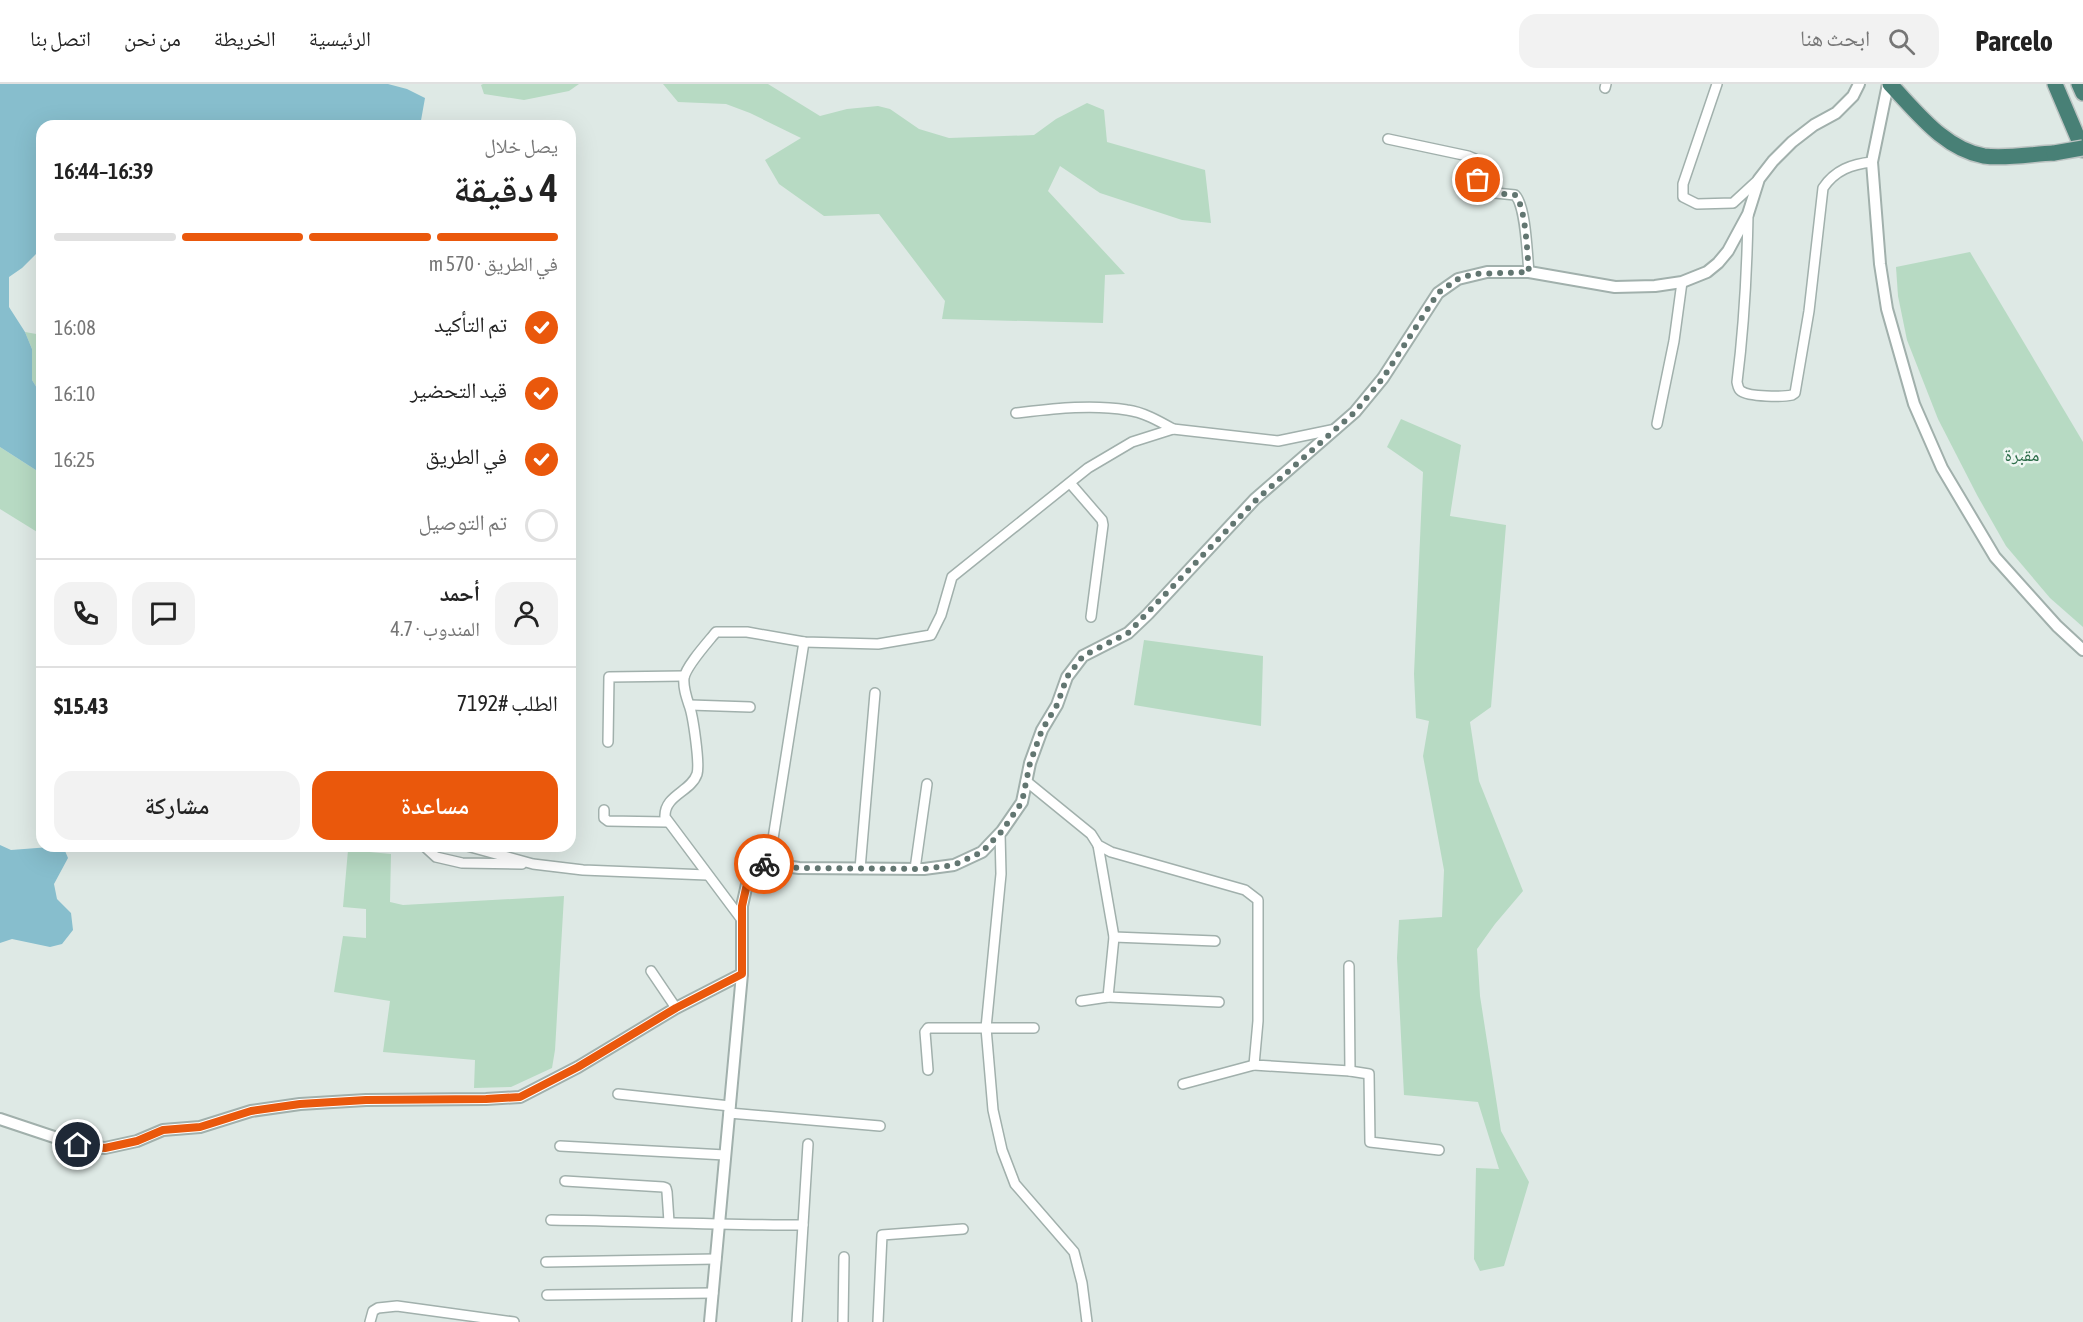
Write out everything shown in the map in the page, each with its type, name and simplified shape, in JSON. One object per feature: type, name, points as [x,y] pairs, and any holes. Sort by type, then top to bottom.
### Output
[{"type":"highway","points":[[1889,84],[1935,130],[1959,147],[1984,156],[2054,153],[2083,149],[2055,84]]},
{"type":"highway","points":[[2079,84],[2083,93]]},
{"type":"street","points":[[1717,84],[1683,184],[1683,197],[1697,204],[1733,203],[1759,179],[1792,142],[1814,125],[1836,113],[1853,96],[1859,84]]},
{"type":"street","points":[[1889,84],[1872,162],[1880,264],[1887,309],[1914,404],[1942,468],[1995,557],[2050,619],[2083,650]]},
{"type":"street","points":[[1388,139],[1468,156],[1474,159],[1478,180],[1486,192],[1515,195],[1518,198],[1522,217],[1529,272]]},
{"type":"street","points":[[1748,213],[1747,265],[1738,388],[1754,394],[1788,396],[1795,393],[1801,363],[1823,188],[1846,166],[1872,162]]},
{"type":"street","points":[[710,1322],[742,974],[742,906],[750,871],[753,867],[769,864],[799,868],[915,869],[954,865],[982,852],[1000,833],[1022,802],[1042,730],[1057,705],[1067,677],[1083,656],[1128,633],[1256,500],[1355,412],[1383,378],[1438,293],[1449,284],[1473,274],[1529,272],[1614,287],[1655,286],[1682,282],[1707,272],[1728,251],[1748,213],[1759,179]]},
{"type":"street","points":[[1657,424],[1674,341],[1682,282]]},
{"type":"street","points":[[1016,413],[1067,408],[1128,410],[1150,417],[1173,429],[1278,441],[1338,428]]},
{"type":"street","points":[[742,920],[665,817],[666,808],[694,780],[697,773],[695,740],[684,676],[716,632],[747,632],[804,642],[878,644],[931,635],[941,615],[952,577],[1088,468],[1132,442],[1173,429]]},
{"type":"street","points":[[1070,483],[1103,525],[1091,617]]},
{"type":"street","points":[[769,864],[804,642]]},
{"type":"street","points":[[608,742],[609,677],[684,676]]},
{"type":"street","points":[[860,869],[876,693]]},
{"type":"street","points":[[690,705],[750,707]]},
{"type":"street","points":[[1026,781],[1091,834],[1098,845],[1114,937],[1108,997]]},
{"type":"street","points":[[915,869],[927,784]]},
{"type":"street","points":[[604,810],[604,818],[608,821],[667,822]]},
{"type":"street","points":[[1000,833],[1001,874],[986,1028],[993,1110],[1002,1150],[1015,1184],[1074,1252],[1082,1283],[1087,1322]]},
{"type":"street","points":[[1098,845],[1112,852],[1245,890],[1258,900],[1258,1021],[1254,1065]]},
{"type":"street","points":[[431,852],[436,857],[462,863],[533,864],[583,870],[707,875]]},
{"type":"street","points":[[489,852],[533,864]]},
{"type":"street","points":[[1114,937],[1215,941]]},
{"type":"street","points":[[1349,966],[1350,1071]]},
{"type":"street","points":[[651,971],[676,1008]]},
{"type":"street","points":[[0,1119],[78,1145],[105,1148],[137,1141],[163,1130],[200,1127],[251,1111],[300,1104],[366,1100],[520,1097],[578,1067],[676,1008],[742,974]]},
{"type":"street","points":[[1082,1001],[1108,997],[1219,1002]]},
{"type":"street","points":[[928,1070],[926,1029],[1034,1028]]},
{"type":"street","points":[[1183,1084],[1254,1065],[1369,1074],[1370,1142],[1439,1150]]},
{"type":"street","points":[[618,1094],[880,1126]]},
{"type":"street","points":[[796,1322],[808,1144]]},
{"type":"street","points":[[560,1146],[725,1155]]},
{"type":"street","points":[[565,1181],[663,1186],[667,1192],[669,1221]]},
{"type":"street","points":[[551,1220],[803,1225]]},
{"type":"street","points":[[878,1322],[882,1234],[963,1229]]},
{"type":"street","points":[[843,1322],[844,1257]]},
{"type":"street","points":[[546,1262],[716,1259]]},
{"type":"street","points":[[547,1295],[713,1293]]},
{"type":"street","points":[[370,1322],[373,1311],[378,1308],[397,1306],[514,1322]]},
{"type":"green space","points":[[579,84],[569,91],[524,100],[484,94],[481,85]]},
{"type":"green space","points":[[663,84],[768,84],[820,116],[847,109],[878,106],[890,109],[919,129],[949,138],[1034,135],[1056,119],[1087,103],[1104,110],[1107,142],[1205,170],[1211,223],[1182,220],[1100,193],[1060,166],[1048,191],[1125,274],[1105,275],[1103,323],[942,319],[945,301],[879,214],[824,216],[779,184],[765,160],[801,138],[726,104],[678,102]]},
{"type":"green space","name":"مقبرة","points":[[1970,252],[2083,442],[2083,627],[2050,598],[2006,546],[1938,419],[1907,340],[1898,296],[1896,267]]},
{"type":"green space","points":[[25,332],[36,334],[36,386],[32,380],[32,349]]},
{"type":"green space","points":[[1401,419],[1461,445],[1450,516],[1506,525],[1491,707],[1470,722],[1479,781],[1523,891],[1477,949],[1480,996],[1501,1131],[1529,1182],[1504,1266],[1480,1271],[1474,1259],[1476,1168],[1499,1169],[1478,1102],[1404,1095],[1397,958],[1399,920],[1442,917],[1444,870],[1423,756],[1429,721],[1416,718],[1414,674],[1423,472],[1387,447]]},
{"type":"green space","points":[[0,447],[36,470],[36,531],[0,509]]},
{"type":"green space","points":[[1144,640],[1263,656],[1261,726],[1134,705]]},
{"type":"green space","points":[[348,852],[391,854],[390,902],[403,905],[564,896],[552,1068],[511,1087],[474,1088],[475,1060],[383,1052],[390,1001],[334,992],[343,936],[366,938],[366,909],[343,907]]},
{"type":"water","points":[[0,84],[388,84],[407,89],[425,98],[421,120],[36,120],[36,254],[9,277],[9,307],[25,332],[32,349],[32,380],[36,386],[36,470],[0,447]]},
{"type":"water","points":[[0,845],[11,850],[36,848],[36,852],[66,852],[68,858],[54,884],[57,899],[71,913],[73,930],[62,944],[50,947],[12,939],[0,943]]},
{"type":"way so far","points":[[764,864],[799,868],[924,869],[954,865],[982,852],[1002,831],[1022,802],[1030,763],[1042,730],[1057,705],[1067,677],[1083,656],[1128,633],[1256,500],[1355,412],[1383,378],[1438,293],[1458,279],[1473,274],[1529,272],[1518,198],[1515,195],[1486,192],[1478,180]]},
{"type":"route","points":[[78,1145],[105,1148],[137,1141],[163,1130],[200,1127],[251,1111],[300,1104],[366,1100],[520,1097],[578,1067],[676,1008],[742,974],[742,906],[750,871],[753,867],[764,864]]}]
